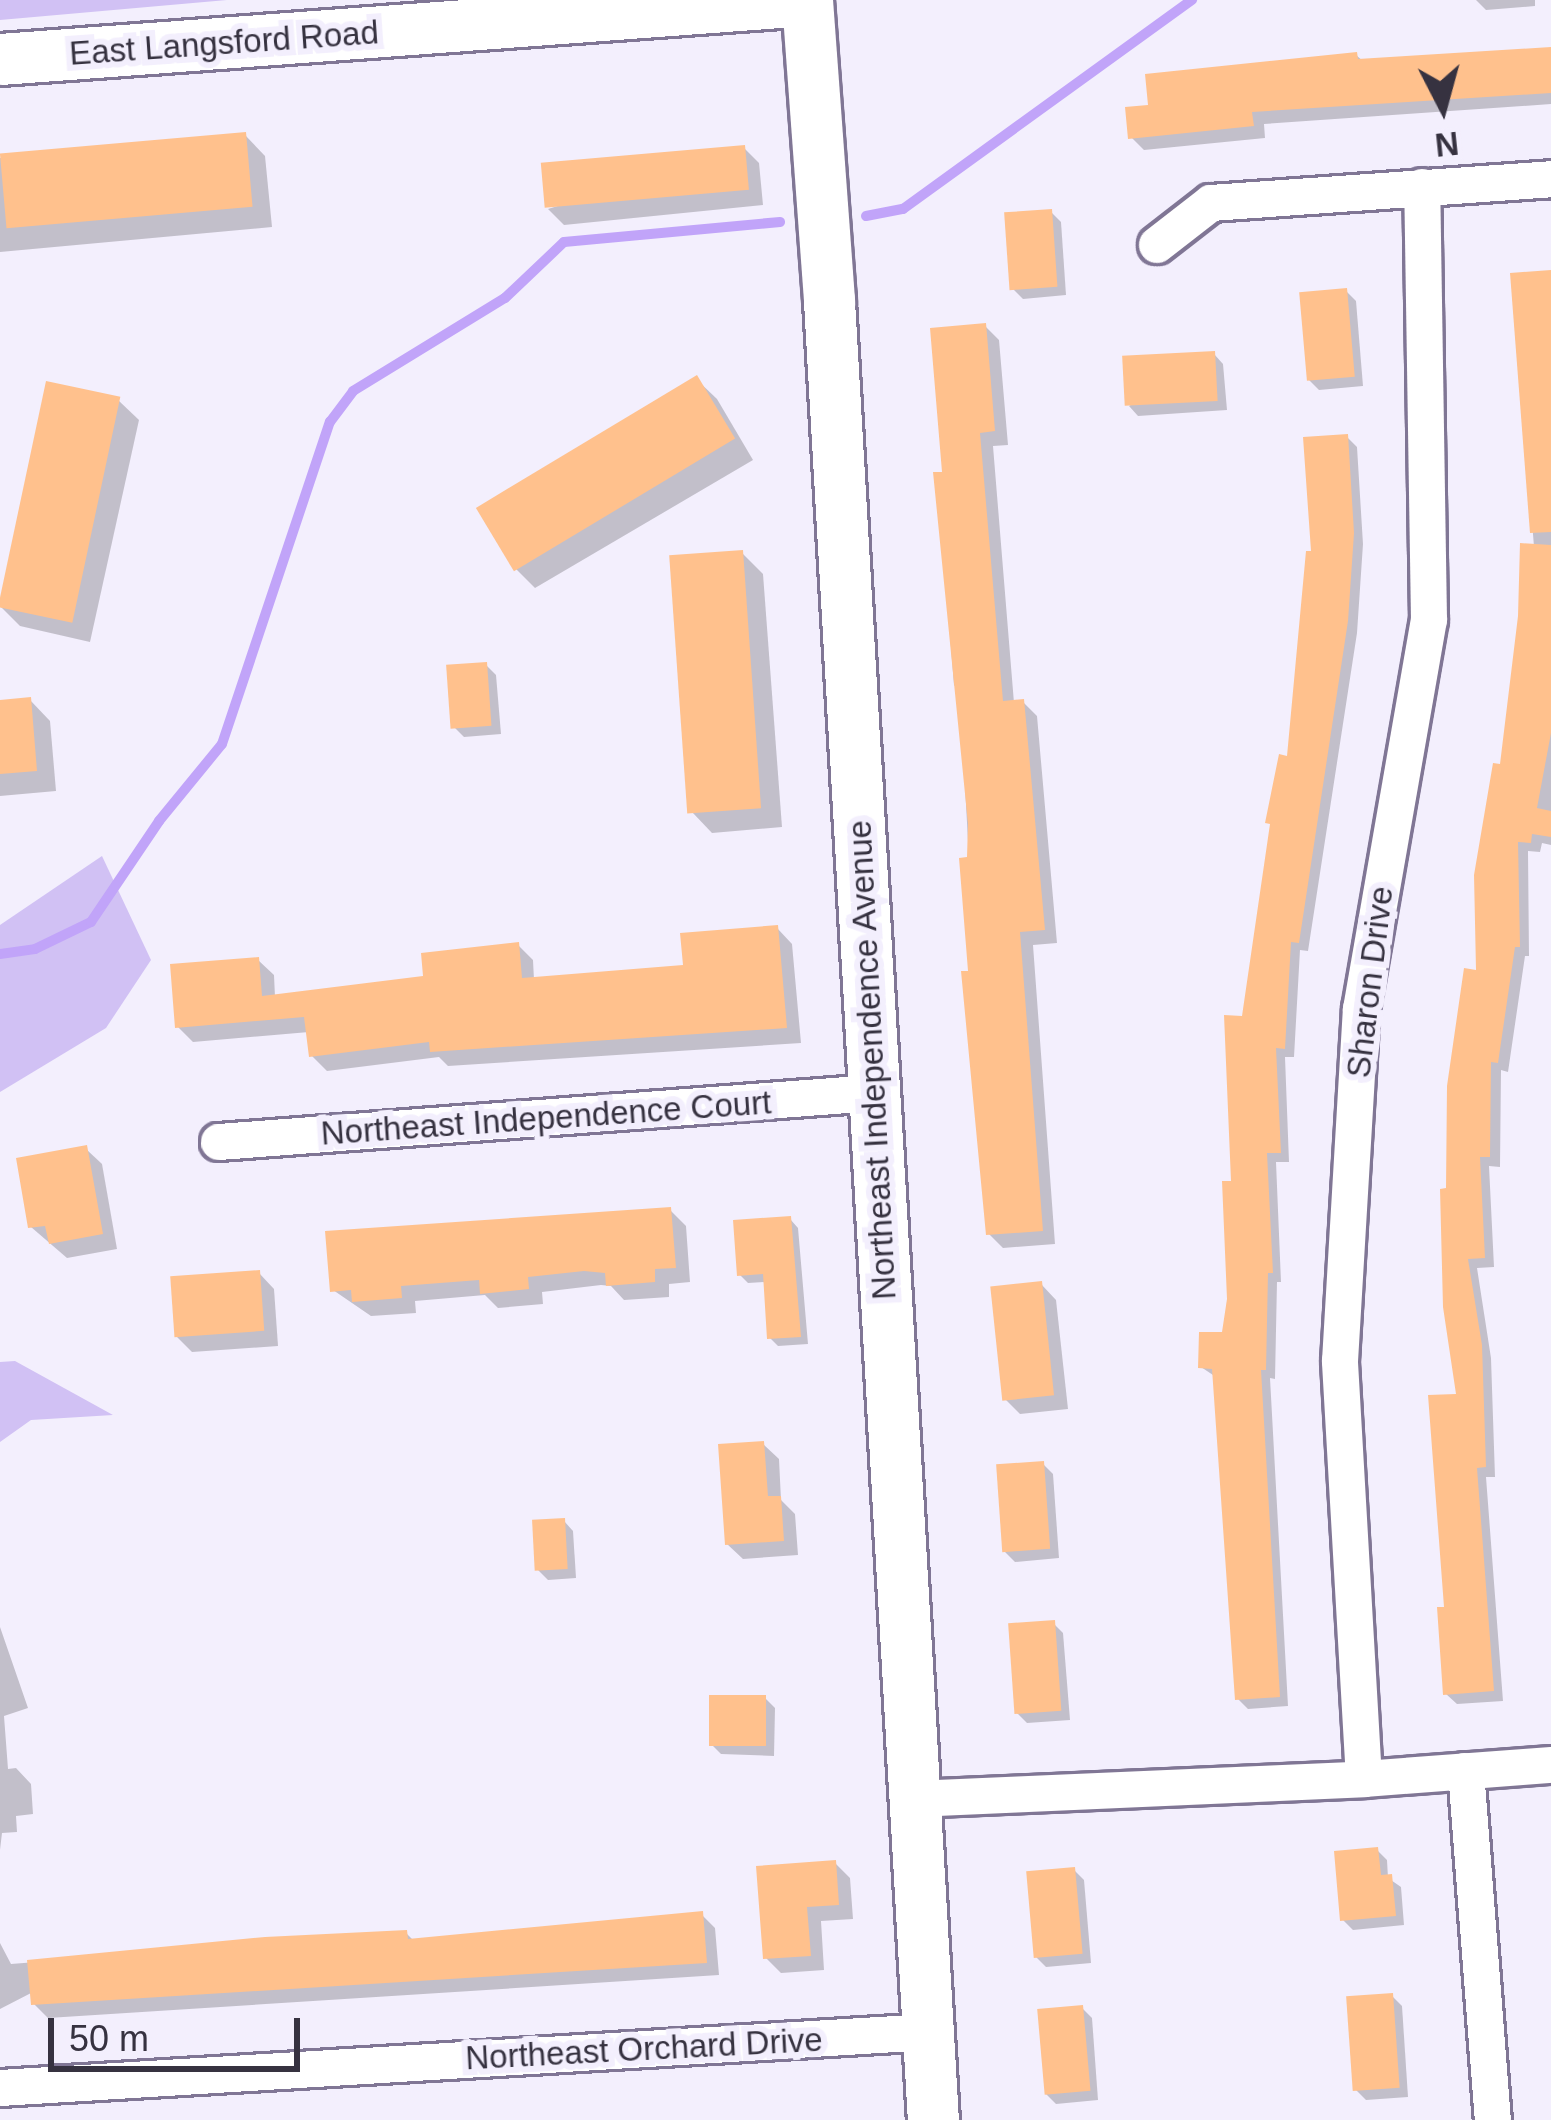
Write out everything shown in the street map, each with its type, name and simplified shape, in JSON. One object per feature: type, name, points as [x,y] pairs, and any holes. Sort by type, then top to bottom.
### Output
[{"type":"street","name":"East Langsford Road","points":[[0,59],[807,0]]},
{"type":"street","name":"Northeast Independence Avenue","points":[[807,0],[933,2120]]},
{"type":"street","points":[[1157,245],[1211,203],[1551,179]]},
{"type":"street","name":"Sharon Drive","points":[[1364,1779],[1340,1361],[1360,1009],[1429,620],[1422,187]]},
{"type":"street","name":"Northeast Independence Court","points":[[219,1142],[873,1093]]},
{"type":"street","points":[[914,1798],[1364,1779],[1551,1766]]},
{"type":"street","points":[[1466,1771],[1493,2120]]},
{"type":"street","name":"Northeast Orchard Drive","points":[[0,2088],[928,2032]]},
{"type":"shaded area","points":[[0,0],[227,0],[0,20]]},
{"type":"shaded area","points":[[102,856],[151,960],[106,1028],[0,1092],[0,925]]},
{"type":"shaded area","points":[[15,1361],[113,1415],[31,1420],[0,1442],[0,1362]]},
{"type":"building","points":[[1551,47],[1551,93],[1252,112],[1254,126],[1128,139],[1125,107],[1148,105],[1145,74],[1357,52],[1358,59]]},
{"type":"building","points":[[246,132],[253,207],[6,228],[0,154]]},
{"type":"building","points":[[745,145],[749,190],[545,208],[541,163]]},
{"type":"building","points":[[1052,209],[1057,287],[1010,290],[1004,212]]},
{"type":"building","points":[[1551,270],[1551,532],[1530,533],[1510,273]]},
{"type":"building","points":[[1347,288],[1355,377],[1307,381],[1299,292]]},
{"type":"building","points":[[986,323],[995,431],[980,433],[1003,701],[1024,699],[1045,930],[1020,932],[1043,1231],[986,1235],[961,971],[968,971],[959,858],[967,857],[968,824],[933,472],[942,472],[930,328]]},
{"type":"building","points":[[1215,351],[1218,401],[1125,406],[1122,356]]},
{"type":"building","points":[[697,375],[735,438],[514,571],[476,508]]},
{"type":"building","points":[[46,381],[120,397],[72,623],[0,607]]},
{"type":"building","points":[[1348,434],[1354,533],[1348,621],[1299,943],[1291,942],[1285,1049],[1276,1048],[1281,1153],[1267,1153],[1273,1273],[1268,1273],[1266,1370],[1261,1370],[1280,1697],[1235,1700],[1212,1369],[1198,1368],[1199,1332],[1222,1332],[1227,1299],[1222,1181],[1231,1181],[1224,1015],[1242,1016],[1270,824],[1265,823],[1279,754],[1287,756],[1306,551],[1311,551],[1303,437]]},
{"type":"building","points":[[1520,543],[1551,545],[1551,733],[1537,808],[1551,811],[1551,837],[1532,834],[1531,843],[1518,842],[1520,947],[1515,947],[1498,1063],[1491,1062],[1490,1157],[1480,1157],[1485,1258],[1468,1259],[1482,1345],[1486,1467],[1477,1468],[1494,1691],[1443,1695],[1437,1607],[1444,1607],[1428,1395],[1456,1394],[1443,1307],[1440,1189],[1446,1188],[1447,1086],[1464,968],[1476,970],[1474,875],[1493,763],[1500,764],[1518,616]]},
{"type":"building","points":[[743,550],[761,808],[687,814],[669,555]]},
{"type":"building","points":[[487,662],[491,726],[451,729],[446,665]]},
{"type":"building","points":[[31,697],[37,771],[0,774],[0,700]]},
{"type":"building","points":[[778,925],[787,1028],[430,1052],[429,1042],[309,1057],[304,1017],[175,1028],[170,964],[259,957],[262,996],[423,976],[421,953],[519,942],[522,978],[683,965],[680,933]]},
{"type":"building","points":[[87,1145],[103,1234],[49,1244],[45,1226],[28,1228],[16,1158]]},
{"type":"building","points":[[671,1207],[676,1268],[655,1269],[655,1282],[606,1286],[605,1273],[584,1271],[528,1277],[529,1289],[480,1294],[479,1280],[401,1286],[402,1298],[352,1302],[351,1290],[330,1292],[325,1231]]},
{"type":"building","points":[[791,1216],[801,1337],[767,1339],[763,1274],[737,1276],[733,1220]]},
{"type":"building","points":[[260,1270],[264,1331],[174,1337],[170,1276]]},
{"type":"building","points":[[1042,1281],[1054,1395],[1002,1401],[990,1286]]},
{"type":"building","points":[[764,1441],[768,1496],[781,1496],[784,1541],[725,1545],[718,1444]]},
{"type":"building","points":[[1044,1461],[1050,1549],[1002,1552],[996,1464]]},
{"type":"building","points":[[565,1518],[568,1569],[535,1571],[532,1520]]},
{"type":"building","points":[[1055,1620],[1061,1711],[1014,1714],[1008,1623]]},
{"type":"building","points":[[709,1695],[766,1695],[766,1746],[709,1746]]},
{"type":"building","points":[[1378,1847],[1381,1875],[1392,1874],[1396,1916],[1340,1921],[1334,1851]]},
{"type":"building","points":[[836,1860],[839,1905],[807,1907],[811,1956],[763,1959],[756,1866]]},
{"type":"building","points":[[1075,1867],[1083,1954],[1034,1958],[1026,1871]]},
{"type":"building","points":[[703,1911],[707,1963],[31,2005],[27,1960],[265,1937],[407,1930],[408,1939]]},
{"type":"building","points":[[1393,1993],[1400,2088],[1353,2091],[1346,1996]]},
{"type":"building","points":[[1083,2005],[1090,2091],[1045,2095],[1037,2009]]},
{"type":"waterway","points":[[866,216],[903,209],[1192,0]]},
{"type":"waterway","points":[[0,954],[35,949],[91,922],[159,821],[222,744],[330,422],[353,391],[505,298],[564,242],[780,222]]}]
